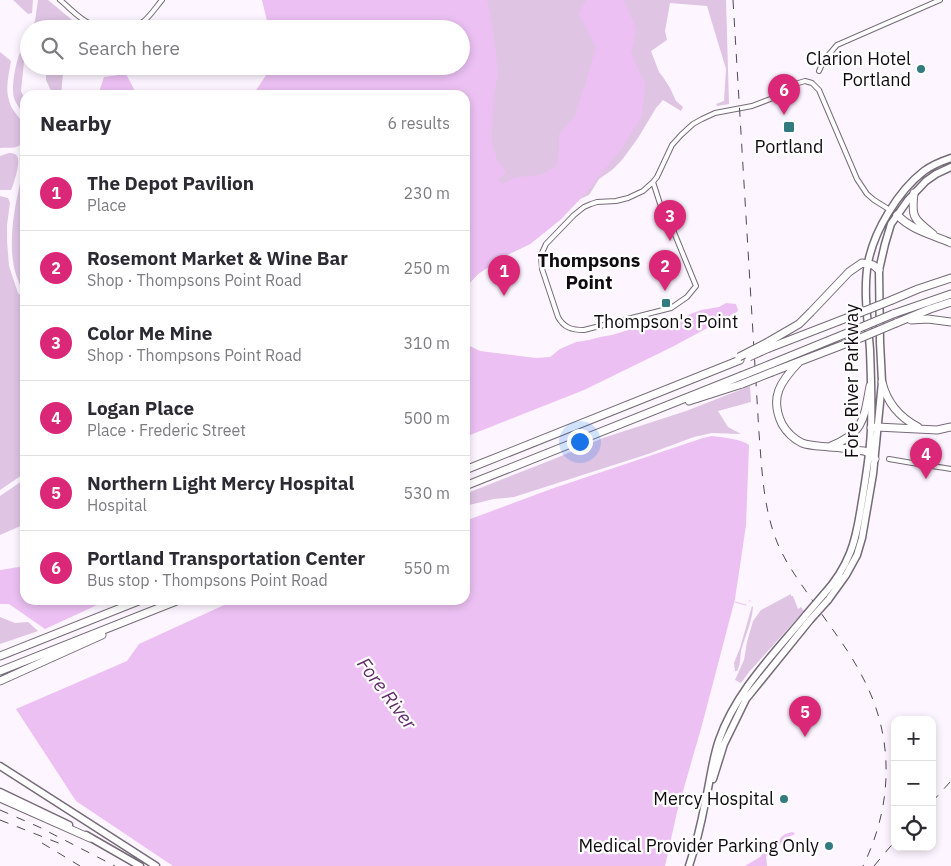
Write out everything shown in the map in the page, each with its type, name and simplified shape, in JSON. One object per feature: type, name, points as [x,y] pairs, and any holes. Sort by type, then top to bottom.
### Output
[{"type":"highway","points":[[914,193],[912,206],[915,218],[935,236]]},
{"type":"highway","points":[[896,215],[924,233],[951,243]]},
{"type":"highway","points":[[769,345],[798,324],[849,272],[862,263],[873,265],[879,270]]},
{"type":"highway","points":[[470,468],[703,375],[769,345],[951,278]]},
{"type":"highway","points":[[741,380],[771,364],[893,314],[951,294]]},
{"type":"highway","points":[[470,484],[637,418],[741,380],[800,362],[951,302]]},
{"type":"highway","points":[[896,323],[922,318],[951,322]]},
{"type":"highway","points":[[800,362],[788,374],[776,396],[776,404],[784,427],[802,443],[864,451],[872,456]]},
{"type":"highway","points":[[882,382],[894,409],[920,428]]},
{"type":"highway","points":[[830,446],[849,437],[864,419],[870,386]]},
{"type":"highway","points":[[874,427],[937,430],[951,427]]},
{"type":"highway","points":[[0,656],[128,605]]},
{"type":"highway","points":[[0,672],[166,605]]},
{"type":"highway","points":[[0,681],[97,638],[128,620]]},
{"type":"highway","points":[[0,798],[90,838]]},
{"type":"main road","name":"Fore River Parkway","points":[[874,427],[870,386],[866,285],[872,248],[884,220],[896,199],[910,183],[924,170],[951,158]]},
{"type":"main road","name":"Fore River Parkway","points":[[689,866],[716,751],[737,702],[748,685],[808,618],[843,575],[862,538],[874,427],[882,382],[879,270],[884,244],[896,215],[914,193],[931,178],[951,166]]},
{"type":"main road","points":[[890,210],[896,215]]},
{"type":"main road","points":[[0,766],[156,866]]},
{"type":"main road","points":[[0,792],[49,815],[140,866]]},
{"type":"street","points":[[60,0],[84,20]]},
{"type":"street","points":[[144,20],[162,0]]},
{"type":"street","points":[[819,71],[824,60],[838,45],[940,0]]},
{"type":"street","points":[[653,182],[663,213],[670,219],[696,286],[687,297],[671,308],[584,330],[568,328],[558,318],[542,269],[540,260],[543,248],[584,207],[597,202],[628,198],[643,191],[657,177],[672,146],[685,130],[715,113],[745,108],[773,98],[795,84],[805,81],[812,83],[819,90],[862,188],[874,200],[890,210]]},
{"type":"street","points":[[889,459],[951,469]]},
{"type":"shaded area","points":[[13,0],[33,0],[32,13],[28,14]]},
{"type":"shaded area","points":[[38,0],[48,0],[72,20],[35,20]]},
{"type":"shaded area","points":[[352,0],[726,0],[729,104],[717,106],[716,104],[724,101],[726,69],[707,6],[670,3],[665,31],[667,40],[651,51],[659,72],[676,101],[683,107],[681,111],[663,100],[622,160],[599,179],[589,195],[580,199],[560,220],[530,244],[505,256],[478,274],[470,283],[470,90],[464,90],[462,75],[470,75],[470,20],[427,20]]},
{"type":"shaded area","points":[[0,52],[11,61],[7,91],[11,105],[20,119],[20,144],[12,148],[0,148]]},
{"type":"shaded area","points":[[20,53],[20,75],[23,75],[20,108],[13,93],[17,60]]},
{"type":"shaded area","points":[[46,75],[63,75],[61,90],[51,90]]},
{"type":"shaded area","points":[[9,153],[17,156],[17,173],[11,190],[0,190],[0,156]]},
{"type":"shaded area","points":[[20,184],[20,284],[12,254],[14,213]]},
{"type":"shaded area","points":[[0,196],[8,198],[10,203],[7,225],[9,266],[20,295],[20,476],[0,490]]},
{"type":"shaded area","points":[[750,386],[751,402],[718,411],[728,427],[741,434],[712,433],[694,437],[648,454],[514,497],[494,499],[470,505],[470,492],[603,438],[686,411]]},
{"type":"shaded area","points":[[20,482],[20,526],[0,535],[0,496]]},
{"type":"shaded area","points":[[791,594],[798,609],[801,607],[804,611],[741,683],[735,680],[744,660],[753,621],[761,610]]},
{"type":"shaded area","points":[[752,606],[751,618],[741,651],[739,666],[737,671],[735,671],[734,663]]},
{"type":"shaded area","points":[[0,617],[15,623],[28,622],[38,631],[0,644]]},
{"type":"water","points":[[262,0],[487,0],[495,43],[498,75],[493,101],[491,139],[497,160],[506,172],[499,181],[502,184],[516,177],[541,175],[557,166],[559,134],[575,117],[596,48],[579,14],[586,0],[624,0],[636,29],[631,53],[645,84],[642,116],[622,148],[560,220],[530,244],[505,256],[478,274],[470,283],[470,90],[256,90],[266,75],[470,75],[470,20],[267,20]]},
{"type":"water","points":[[127,75],[134,90],[100,90],[104,77]]},
{"type":"water","points":[[726,303],[736,304],[738,310],[672,347],[584,390],[470,435],[470,346],[480,351],[536,358],[550,357],[560,349],[576,342],[612,335],[645,325],[668,323],[701,310],[719,307]]},
{"type":"water","name":"Fore River","points":[[712,436],[736,440],[749,445],[746,525],[735,599],[677,812],[665,866],[173,866],[76,801],[16,709],[127,661],[139,644],[224,605],[470,605],[470,519],[554,488]]},
{"type":"water","points":[[20,567],[20,605],[97,605],[45,629],[9,604],[0,604],[0,570]]},
{"type":"water","points":[[793,832],[795,834],[786,838],[766,856],[767,866],[745,866],[760,857],[768,848],[777,844],[783,835]]},
{"type":"waterway","points":[[735,602],[746,605]]},
{"type":"railway","points":[[733,0],[759,433],[764,488],[772,529],[781,551],[858,668],[873,699],[880,723],[885,747],[885,795],[873,843],[863,866]]},
{"type":"railway","points":[[936,798],[951,781]]},
{"type":"railway","points":[[0,810],[39,827],[115,866]]},
{"type":"railway","points":[[0,820],[61,844]]},
{"type":"railway","points":[[42,843],[80,866]]},
{"type":"railway","points":[[874,866],[891,846]]},
{"type":"place","name":"Clarion Hotel Portland","points":[[921,69]]},
{"type":"place","name":"Portland Transportation Center","points":[[784,115]]},
{"type":"place","name":"Portland","points":[[789,127]]},
{"type":"place","name":"Color Me Mine","points":[[670,241]]},
{"type":"place","name":"Rosemont Market & Wine Bar","points":[[665,291]]},
{"type":"place","name":"The Depot Pavilion","points":[[504,296]]},
{"type":"place","name":"Thompson's Point","points":[[666,303]]},
{"type":"place","name":"Logan Place","points":[[926,479]]},
{"type":"place","name":"Northern Light Mercy Hospital","points":[[805,737]]},
{"type":"place","name":"Mercy Hospital","points":[[784,799]]},
{"type":"place","name":"Medical Provider Parking Only","points":[[829,846]]},
{"type":"district","name":"Thompsons Point","points":[[589,271]]}]
